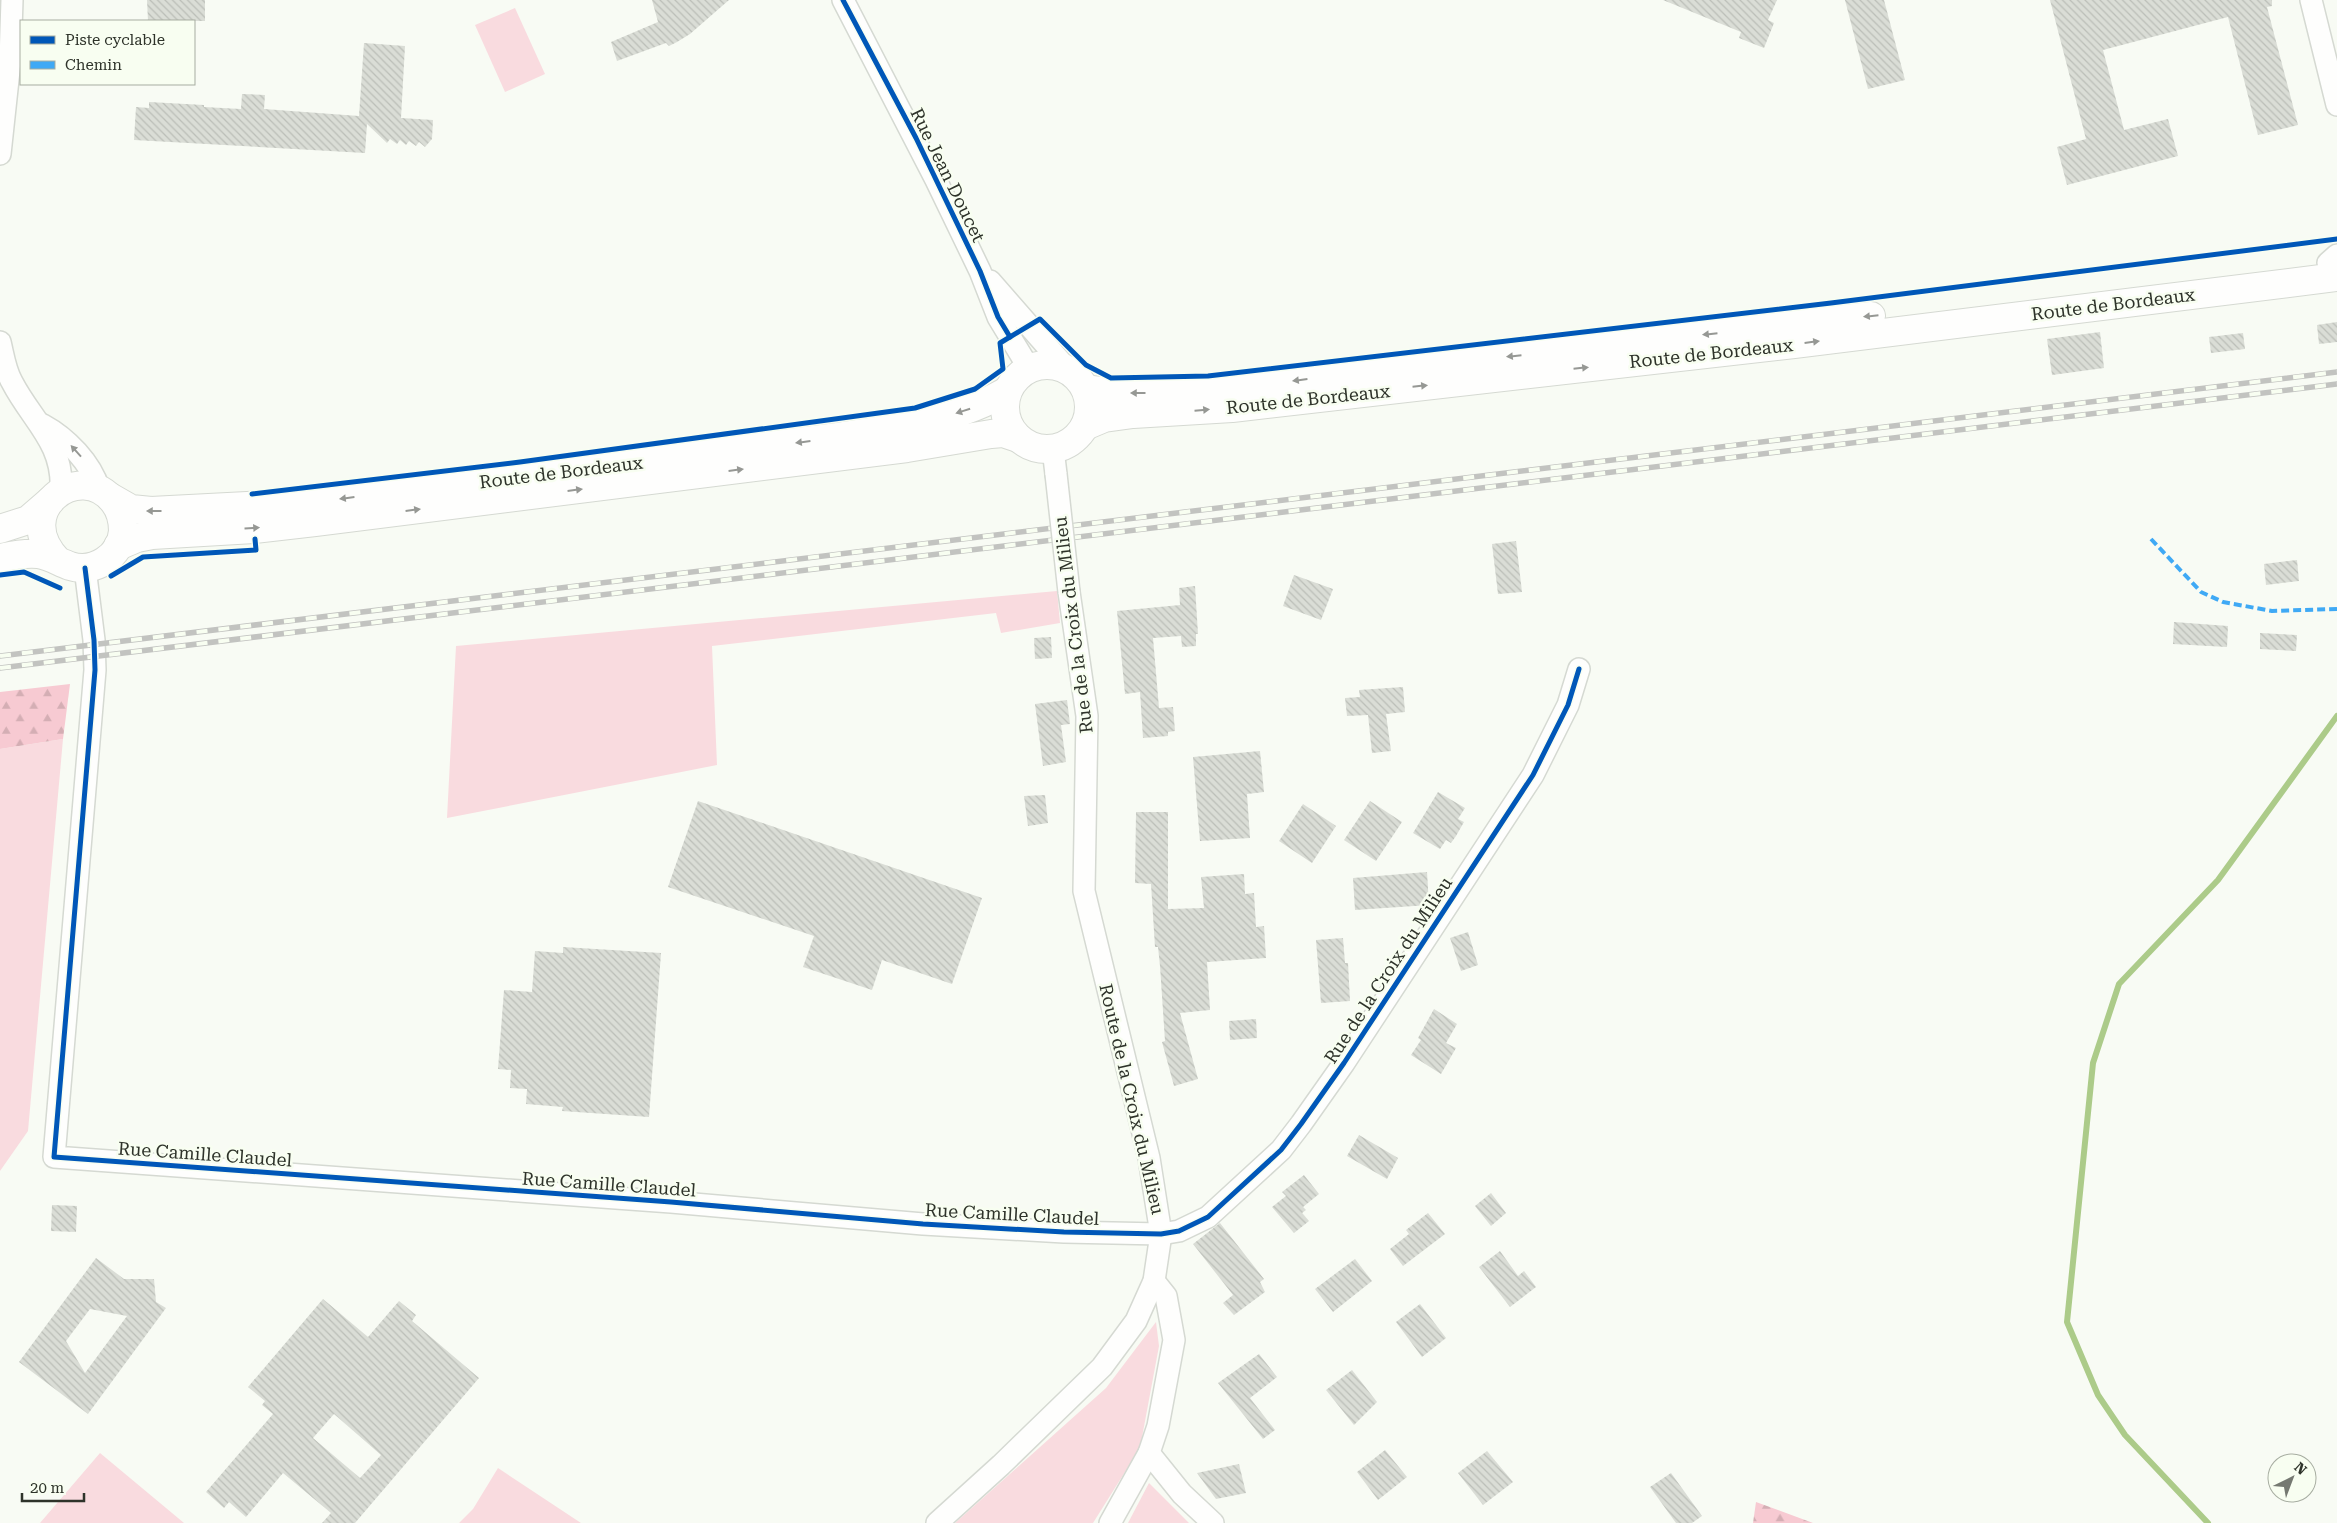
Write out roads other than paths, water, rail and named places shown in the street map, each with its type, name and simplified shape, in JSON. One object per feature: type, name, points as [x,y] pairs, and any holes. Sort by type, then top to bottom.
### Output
[{"type":"main road","name":"Route de Bordeaux","points":[[1086,389],[1114,393],[1171,393],[1252,386],[2335,264]]},
{"type":"main road","name":"Route de Bordeaux","points":[[1085,426],[1104,418],[1133,414],[1232,408],[1794,344],[2335,264]]},
{"type":"main road","points":[[1045,364],[1067,369],[1078,378],[1086,389],[1089,401],[1089,414],[1085,426],[1077,437],[1066,445],[1055,461],[1040,449],[1028,445],[1018,438],[1010,428],[1005,416],[1004,404],[1007,392],[1014,380],[1024,371],[1045,364]]},
{"type":"main road","name":"Route de Bordeaux","points":[[105,493],[132,509],[151,511],[304,503],[838,437],[908,426],[963,412],[989,402],[1007,392]]},
{"type":"main road","name":"Route de Bordeaux","points":[[118,546],[137,538],[152,535],[254,529],[355,517],[907,448],[990,434],[1003,433],[1018,438]]},
{"type":"main road","points":[[0,529],[28,520],[56,496],[73,486],[86,486],[105,493],[118,508],[123,520],[123,533],[118,546],[110,557],[98,565],[85,568],[71,566],[37,554],[22,554],[0,558]]},
{"type":"main road","points":[[56,496],[44,511],[41,525],[42,538],[48,551],[58,561]]},
{"type":"street","points":[[0,154],[10,61],[12,0]]},
{"type":"street","name":"Rue Jean Doucet","points":[[843,0],[916,138],[980,271],[998,317],[1024,360],[1024,371]]},
{"type":"street","points":[[2310,0],[2337,105]]},
{"type":"street","name":"Rue Jean Doucet","points":[[980,271],[1067,369]]},
{"type":"street","points":[[0,342],[10,380],[24,404],[40,424],[60,464],[56,496]]},
{"type":"street","points":[[40,424],[55,431],[81,458],[105,493]]},
{"type":"street","name":"Rue de la Croix du Milieu","points":[[1055,461],[1069,592],[1087,716],[1084,891]]},
{"type":"street","name":"Rue Camille Claudel","points":[[85,568],[94,640],[95,679],[54,1157],[661,1201],[923,1224],[1064,1232],[1161,1234]]},
{"type":"street","name":"Rue de la Croix du Milieu","points":[[1161,1234],[1179,1232],[1208,1216],[1281,1150],[1301,1124],[1344,1063],[1533,775],[1568,705],[1579,669]]},
{"type":"street","name":"Route de la Croix du Milieu","points":[[937,1523],[1001,1465],[1102,1367],[1136,1321],[1154,1281],[1161,1234],[1149,1158],[1084,891]]},
{"type":"street","points":[[1110,1523],[1148,1453],[1158,1426],[1174,1340],[1166,1296],[1154,1281]]},
{"type":"street","points":[[1148,1453],[1182,1494],[1213,1523]]},
{"type":"waterway","points":[[2208,1523],[2125,1435],[2098,1395],[2067,1322],[2093,1063],[2119,984],[2218,880],[2337,716]]},
{"type":"railway","points":[[0,656],[2337,372]]},
{"type":"railway","points":[[0,668],[2337,384]]}]
